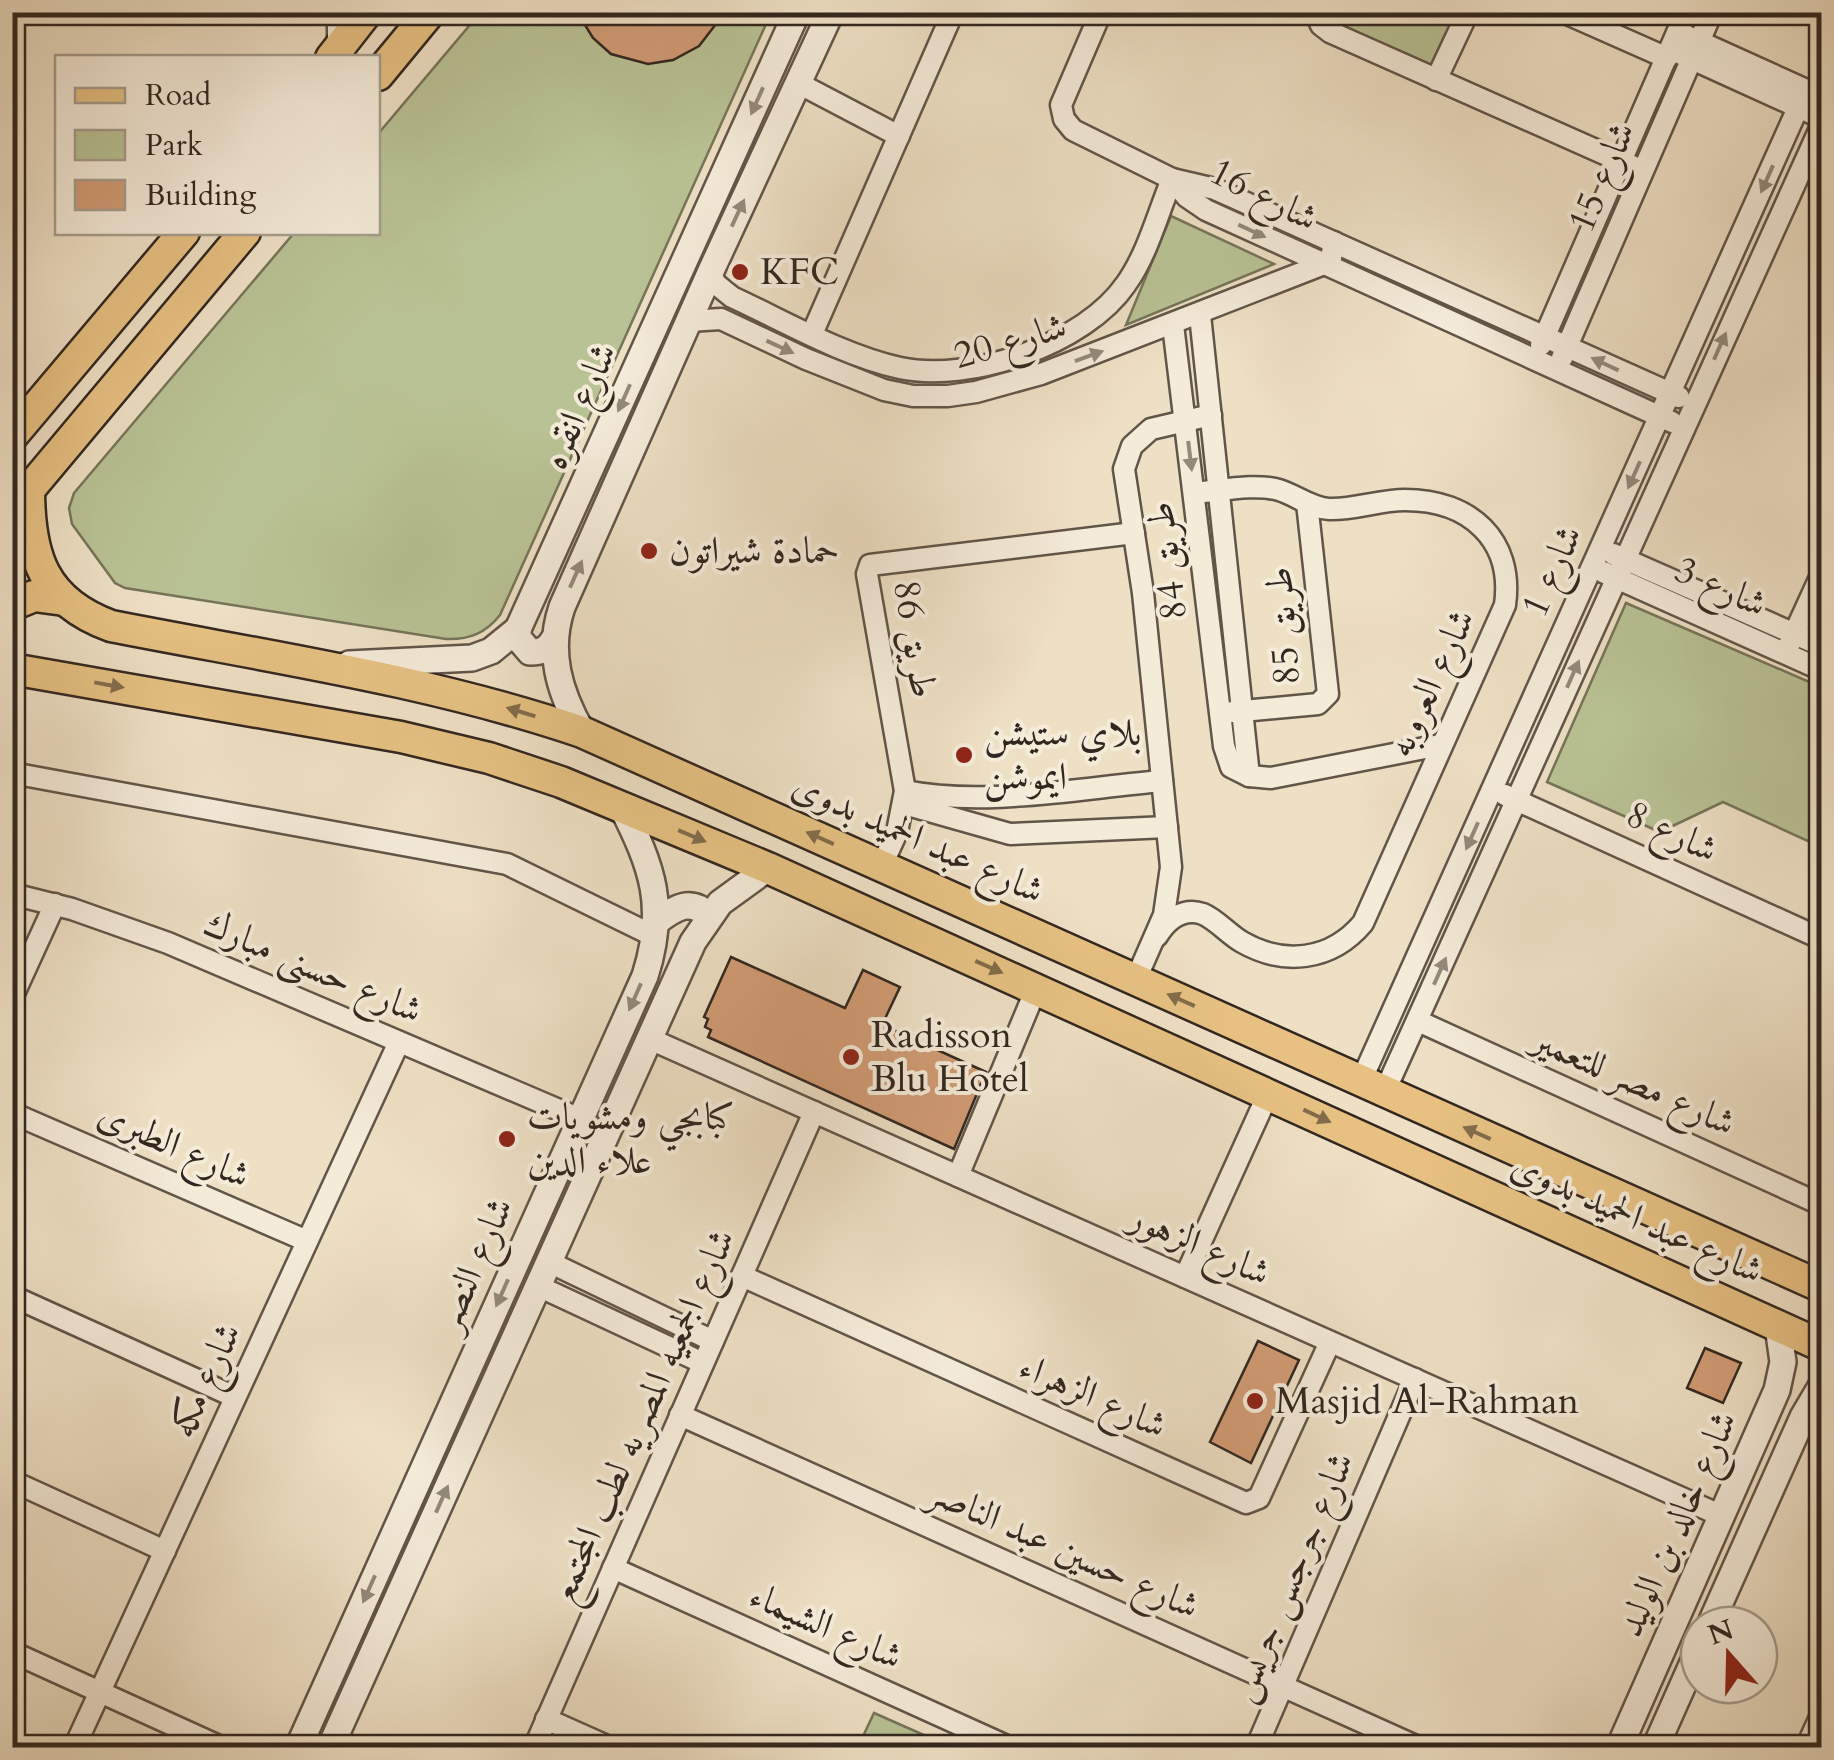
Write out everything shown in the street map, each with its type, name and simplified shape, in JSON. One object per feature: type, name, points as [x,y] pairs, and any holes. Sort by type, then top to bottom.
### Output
[{"type":"main road","points":[[334,54],[367,12]]},
{"type":"main road","points":[[380,72],[430,12]]},
{"type":"main road","points":[[12,436],[181,235]]},
{"type":"main road","points":[[21,499],[242,235]]},
{"type":"main road","name":"شارع عبد الحميد بدوى","points":[[21,499],[32,544],[50,583],[64,600],[92,619],[469,698],[582,732],[1822,1287]]},
{"type":"main road","points":[[12,604],[34,596],[64,600]]},
{"type":"main road","name":"شارع عبد الحميد بدوى","points":[[12,668],[401,737],[489,758],[621,805],[1036,988],[1822,1346]]},
{"type":"street","points":[[334,54],[338,12]]},
{"type":"street","name":"شارع انقره","points":[[518,628],[797,12]]},
{"type":"street","name":"شارع انقره","points":[[582,732],[560,685],[554,640],[562,607],[831,12]]},
{"type":"street","points":[[812,334],[953,12]]},
{"type":"street","points":[[1101,12],[1063,98],[1064,119],[1073,130],[1172,180]]},
{"type":"street","points":[[1315,12],[1320,24],[1330,32],[1643,171]]},
{"type":"street","points":[[1436,80],[1468,12]]},
{"type":"street","points":[[1563,12],[1675,38],[1809,98],[1822,121]]},
{"type":"street","name":"شارع 15","points":[[1558,369],[1712,12]]},
{"type":"street","name":"شارع 15","points":[[1535,359],[1675,38]]},
{"type":"street","points":[[798,84],[899,136]]},
{"type":"street","name":"شارع 1","points":[[1373,1086],[1492,790],[1670,394],[1809,98]]},
{"type":"street","name":"شارع 1","points":[[1373,1086],[1418,1021],[1822,121]]},
{"type":"street","name":"شارع 16","points":[[1172,180],[1215,189],[1694,404]]},
{"type":"street","name":"شارع 16","points":[[1172,180],[1196,204],[1684,427]]},
{"type":"street","name":"شارع 20","points":[[710,273],[732,298],[855,353],[914,370],[964,368],[1033,350],[1086,324],[1114,302],[1130,280],[1172,180]]},
{"type":"street","points":[[1324,264],[1332,258],[1334,242]]},
{"type":"street","name":"شارع 20","points":[[689,321],[721,319],[866,385],[913,396],[976,392],[1041,374],[1324,264]]},
{"type":"street","name":"طريق 84","points":[[1200,315],[1249,776]]},
{"type":"street","name":"طريق 84","points":[[1173,325],[1220,713],[1231,768],[1249,776]]},
{"type":"street","points":[[1033,350],[1041,374]]},
{"type":"street","points":[[1136,979],[1157,936],[1170,884],[1162,780],[1124,470],[1127,457],[1141,436],[1151,429],[1211,416]]},
{"type":"street","name":"شارع العروبه","points":[[1157,936],[1164,924],[1188,912],[1202,914],[1242,942],[1274,954],[1308,957],[1339,946],[1363,923],[1505,605],[1506,568],[1490,534],[1476,522],[1441,506],[1405,500],[1330,509],[1269,488],[1194,493]]},
{"type":"street","name":"طريق 85","points":[[1220,713],[1318,704],[1328,694],[1307,503]]},
{"type":"street","name":"طريق 86","points":[[882,865],[898,832],[904,797],[867,574],[870,564],[1134,533]]},
{"type":"street","name":"شارع 3","points":[[1597,558],[1822,646]]},
{"type":"street","name":"شارع 3","points":[[1620,568],[1822,670]]},
{"type":"street","points":[[1786,654],[1822,573]]},
{"type":"street","points":[[518,628],[518,638],[530,652],[549,648],[554,640]]},
{"type":"street","points":[[309,665],[472,658],[491,652],[518,628]]},
{"type":"street","points":[[1249,776],[1292,775],[1440,745]]},
{"type":"street","points":[[12,773],[506,864],[657,929],[682,905],[698,906],[710,916]]},
{"type":"street","points":[[904,797],[975,797],[1162,780]]},
{"type":"street","name":"شارع 8","points":[[1492,790],[1822,940]]},
{"type":"street","points":[[904,797],[1010,834],[1167,827]]},
{"type":"street","name":"شارع النصر","points":[[298,1748],[644,976],[657,929],[649,864],[621,805]]},
{"type":"street","name":"شارع النصر","points":[[330,1748],[693,942],[733,891],[768,868]]},
{"type":"street","name":"شارع حسنى مبارك","points":[[12,894],[55,904],[168,943],[580,1119]]},
{"type":"street","points":[[12,998],[55,904]]},
{"type":"street","points":[[958,1176],[1036,988]]},
{"type":"street","name":"شارع مصر للتعمير","points":[[1418,1021],[1822,1204]]},
{"type":"street","name":"شارع الزهور","points":[[650,1039],[1722,1516]]},
{"type":"street","name":"شارع مكه","points":[[74,1748],[399,1042]]},
{"type":"street","points":[[1185,1277],[1268,1094]]},
{"type":"street","name":"شارع الطبرى","points":[[12,1112],[307,1242]]},
{"type":"street","name":"شارع الجمعيه المصريه لطب المجتمع","points":[[534,1748],[814,1112]]},
{"type":"street","points":[[549,1262],[713,1342]]},
{"type":"street","name":"شارع الزهراء","points":[[742,1276],[1246,1503],[1258,1498],[1330,1342]]},
{"type":"street","points":[[538,1286],[703,1364]]},
{"type":"street","points":[[12,1296],[235,1397]]},
{"type":"street","name":"شارع خالد بن الوليد","points":[[1618,1748],[1781,1377],[1778,1326]]},
{"type":"street","points":[[1781,1377],[1819,1387]]},
{"type":"street","name":"شارع جرجس جريس","points":[[1256,1748],[1414,1379]]},
{"type":"street","name":"شارع خالد بن الوليد","points":[[1719,1605],[1819,1387]]},
{"type":"street","name":"شارع حسين عبد الناصر","points":[[680,1416],[1420,1748]]},
{"type":"street","points":[[12,1481],[165,1551]]},
{"type":"street","name":"شارع الشيماء","points":[[612,1568],[1011,1748]]},
{"type":"street","points":[[12,1652],[222,1748]]},
{"type":"street","name":"شارع خالد بن الوليد","points":[[1655,1748],[1679,1693]]},
{"type":"street","points":[[1806,1748],[1822,1713]]},
{"type":"street","points":[[546,1719],[611,1748]]},
{"type":"green space","points":[[1324,12],[1457,13],[1429,72],[1322,17]]},
{"type":"green space","points":[[480,13],[771,13],[500,615],[489,626],[476,634],[446,639],[125,588],[115,583],[72,524],[69,508],[74,493],[292,235],[380,235],[380,132]]},
{"type":"green space","points":[[1171,216],[1274,264],[1126,325]]},
{"type":"green space","points":[[1626,603],[1821,687],[1821,847],[1723,802],[1660,832],[1547,782]]},
{"type":"green space","points":[[874,1713],[951,1747],[858,1747]]},
{"type":"building","points":[[577,12],[720,12],[699,46],[673,60],[648,64],[611,54],[593,38]]},
{"type":"building","name":"Radisson Blu Hotel","points":[[731,957],[845,1008],[863,970],[900,987],[882,1025],[986,1072],[954,1149],[708,1037],[711,1030],[705,1027],[708,1019],[704,1017]]},
{"type":"building","name":"Masjid Al-Rahman","points":[[1258,1341],[1299,1360],[1251,1463],[1210,1442]]},
{"type":"building","points":[[1705,1348],[1741,1363],[1723,1403],[1687,1388]]},
{"type":"place","name":"KFC","points":[[740,272]]},
{"type":"place","name":"حمادة شيراتون","points":[[649,551]]},
{"type":"place","name":"بلاي ستيشن ايموشن","points":[[964,755]]},
{"type":"place","name":"Radisson Blu Hotel","points":[[851,1057]]},
{"type":"place","name":"كبابجي ومشويات علاء الدين","points":[[507,1139]]},
{"type":"place","name":"Masjid Al-Rahman","points":[[1255,1401]]}]
